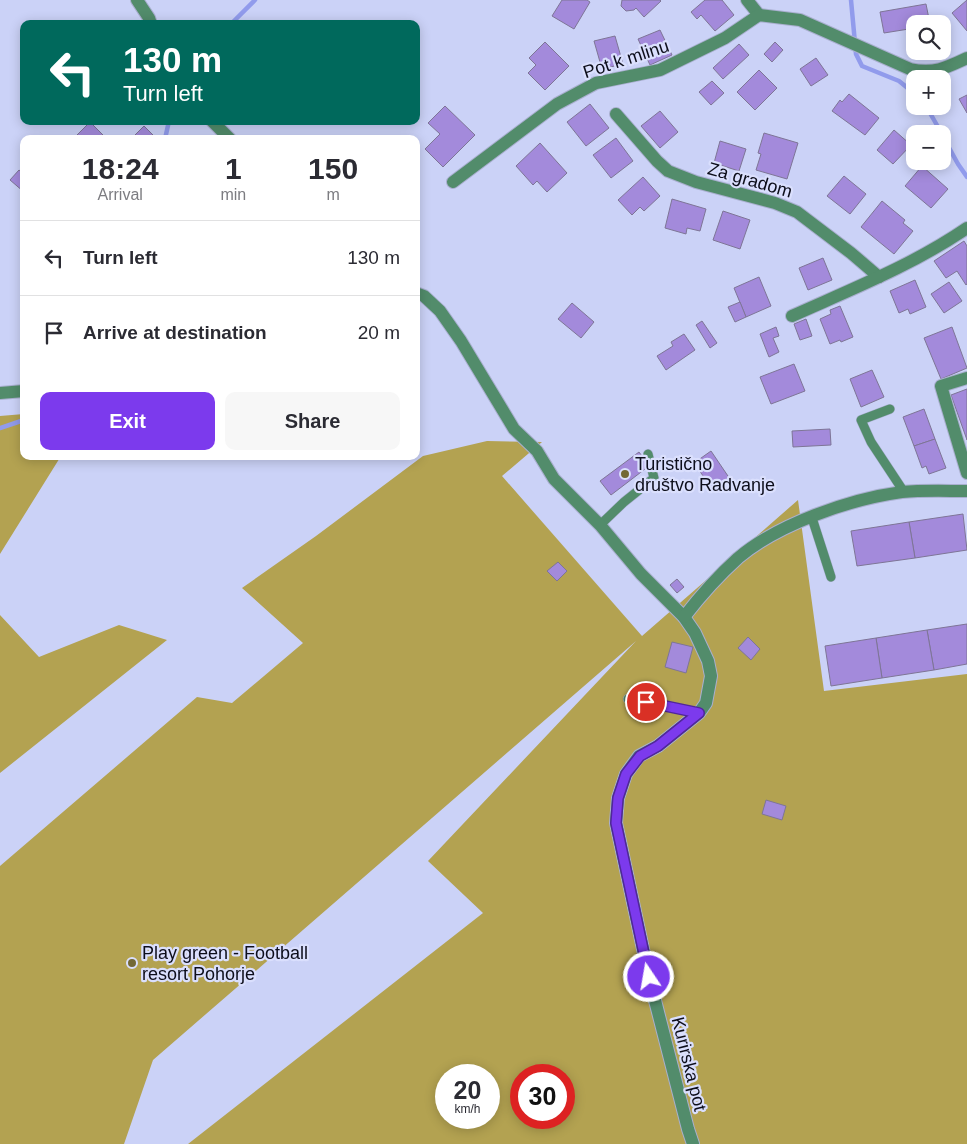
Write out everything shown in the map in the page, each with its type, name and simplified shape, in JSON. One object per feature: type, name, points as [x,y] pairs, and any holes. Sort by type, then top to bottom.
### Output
[{"type":"street","points":[[136,0],[149,20]]},
{"type":"street","points":[[746,0],[759,15],[800,20],[910,69],[922,72],[946,68],[967,58]]},
{"type":"street","name":"Pot k mlinu","points":[[453,182],[557,104],[596,83],[660,70],[725,38],[759,15]]},
{"type":"street","name":"Za gradom","points":[[616,114],[668,171],[696,182],[775,203],[796,212],[851,253],[879,277]]},
{"type":"street","points":[[216,125],[226,135]]},
{"type":"street","points":[[792,316],[879,277],[943,245],[967,228]]},
{"type":"street","name":"Kurirska pot","points":[[420,294],[440,311],[461,341],[514,428],[537,451],[554,479],[600,526],[642,574],[684,616],[702,648],[711,676],[706,703],[699,713],[658,746],[640,756],[626,774],[618,798],[616,823],[649,977],[693,1144]]},
{"type":"street","points":[[967,378],[941,386],[967,473]]},
{"type":"street","points":[[0,393],[20,391]]},
{"type":"street","points":[[684,616],[708,586],[739,557],[767,538],[812,518],[861,500],[904,492],[967,490]]},
{"type":"lane","points":[[890,409],[862,420],[871,442],[904,492]]},
{"type":"lane","points":[[600,526],[624,502],[654,478],[648,454]]},
{"type":"lane","points":[[812,518],[831,577]]},
{"type":"lane","points":[[628,699],[699,713]]},
{"type":"shaded area","points":[[20,414],[20,460],[59,460],[0,554],[0,416]]},
{"type":"shaded area","points":[[487,441],[542,442],[502,476],[642,636],[798,500],[824,691],[967,674],[967,1144],[188,1144],[483,913],[428,861],[636,641],[153,1060],[124,1144],[0,1144],[0,866],[197,697],[232,703],[303,643],[242,588],[423,456]]},
{"type":"shaded area","points":[[0,615],[39,657],[119,625],[167,640],[0,773]]},
{"type":"building","points":[[562,0],[587,0],[590,2],[574,29],[552,16]]},
{"type":"building","points":[[622,0],[661,1],[644,17],[636,8],[626,11],[621,6]]},
{"type":"building","points":[[705,0],[722,0],[734,15],[715,31],[701,15],[697,19],[691,12]]},
{"type":"building","points":[[967,0],[967,31],[952,13]]},
{"type":"building","points":[[926,4],[928,15],[906,15],[906,29],[884,33],[880,12]]},
{"type":"building","points":[[660,30],[672,55],[650,65],[638,39]]},
{"type":"building","points":[[615,36],[623,64],[602,69],[594,41]]},
{"type":"building","points":[[545,42],[569,66],[545,90],[528,73],[536,65],[529,58]]},
{"type":"building","points":[[775,42],[783,50],[772,62],[764,54]]},
{"type":"building","points":[[739,44],[749,55],[723,79],[713,68]]},
{"type":"building","points":[[816,58],[828,75],[811,86],[800,69]]},
{"type":"building","points":[[759,70],[777,88],[755,110],[737,92]]},
{"type":"building","points":[[712,81],[724,93],[711,105],[699,92]]},
{"type":"building","points":[[849,94],[879,118],[865,135],[832,111],[840,100],[842,102]]},
{"type":"building","points":[[967,95],[967,113],[959,99]]},
{"type":"building","points":[[590,104],[609,128],[586,146],[567,122]]},
{"type":"building","points":[[445,106],[475,135],[443,167],[425,149],[440,134],[428,123]]},
{"type":"building","points":[[660,111],[678,132],[660,148],[641,126]]},
{"type":"building","points":[[87,125],[93,125],[103,135],[77,135]]},
{"type":"building","points":[[144,126],[153,135],[135,135]]},
{"type":"building","points":[[894,130],[906,141],[906,150],[893,164],[877,150]]},
{"type":"building","points":[[764,133],[798,143],[787,179],[756,170],[761,154],[758,153]]},
{"type":"building","points":[[616,138],[633,161],[611,178],[593,155]]},
{"type":"building","points":[[720,141],[746,149],[739,171],[714,163]]},
{"type":"building","points":[[540,143],[567,173],[547,192],[537,181],[533,185],[516,166]]},
{"type":"building","points":[[19,170],[20,171],[20,189],[10,180]]},
{"type":"building","points":[[919,170],[927,170],[948,189],[931,208],[905,186]]},
{"type":"building","points":[[844,176],[866,194],[850,214],[827,196]]},
{"type":"building","points":[[643,177],[660,196],[644,211],[640,207],[632,215],[618,200]]},
{"type":"building","points":[[672,199],[706,209],[700,231],[687,228],[686,234],[665,228]]},
{"type":"building","points":[[882,201],[905,220],[903,223],[913,231],[894,254],[861,227]]},
{"type":"building","points":[[723,211],[750,220],[740,249],[713,240]]},
{"type":"building","points":[[964,241],[967,246],[966,285],[957,271],[946,278],[934,261]]},
{"type":"building","points":[[823,258],[832,280],[808,290],[799,268]]},
{"type":"building","points":[[759,277],[771,306],[746,317],[734,288]]},
{"type":"building","points":[[915,280],[926,307],[910,314],[908,309],[899,313],[890,291]]},
{"type":"building","points":[[949,282],[962,301],[944,313],[931,294]]},
{"type":"building","points":[[740,302],[746,317],[735,322],[728,307]]},
{"type":"building","points":[[572,303],[594,322],[581,338],[558,319]]},
{"type":"building","points":[[840,306],[853,337],[830,344],[820,319],[831,314],[830,310]]},
{"type":"building","points":[[806,319],[812,336],[800,340],[794,324]]},
{"type":"building","points":[[702,321],[717,343],[710,348],[696,325]]},
{"type":"building","points":[[776,327],[779,336],[773,338],[779,352],[769,357],[760,334]]},
{"type":"building","points":[[952,327],[967,368],[941,379],[924,338]]},
{"type":"building","points":[[684,334],[695,350],[666,370],[657,356],[673,346],[671,342]]},
{"type":"building","points":[[794,364],[805,391],[771,404],[760,377]]},
{"type":"building","points":[[872,370],[884,397],[861,407],[850,379]]},
{"type":"building","points":[[967,389],[967,440],[951,395]]},
{"type":"building","points":[[924,409],[935,439],[914,446],[903,417]]},
{"type":"building","points":[[830,429],[831,445],[793,447],[792,431]]},
{"type":"building","points":[[935,439],[946,468],[929,474],[926,466],[922,468],[914,446]]},
{"type":"building","points":[[711,451],[730,479],[713,490],[694,463]]},
{"type":"building","name":"Turistično društvo Radvanje","points":[[639,452],[649,466],[611,495],[600,481]]},
{"type":"building","points":[[963,514],[967,550],[915,558],[909,522]]},
{"type":"building","points":[[909,522],[915,558],[857,566],[851,531]]},
{"type":"building","points":[[558,562],[567,571],[557,581],[547,571]]},
{"type":"building","points":[[677,579],[684,587],[677,593],[670,585]]},
{"type":"building","points":[[967,624],[967,664],[934,670],[927,630]]},
{"type":"building","points":[[927,630],[934,670],[882,678],[876,638]]},
{"type":"building","points":[[748,637],[760,649],[751,660],[738,648]]},
{"type":"building","points":[[876,638],[882,678],[831,686],[825,646]]},
{"type":"building","points":[[672,642],[693,647],[686,673],[665,667]]},
{"type":"building","points":[[766,800],[786,806],[782,820],[762,814]]},
{"type":"waterway","points":[[235,20],[255,0]]},
{"type":"waterway","points":[[851,0],[856,54],[862,66],[899,81],[906,87]]},
{"type":"waterway","points":[[931,115],[937,125]]},
{"type":"waterway","points":[[166,135],[168,125]]},
{"type":"waterway","points":[[951,151],[967,177]]},
{"type":"waterway","points":[[0,428],[20,421]]},
{"type":"place","name":"Turistično društvo Radvanje","points":[[625,474]]},
{"type":"place","name":"Play green - Football resort Pohorje","points":[[132,963]]},
{"type":"route","points":[[646,702],[699,713],[658,746],[640,756],[626,774],[618,798],[616,823],[649,977]]}]
